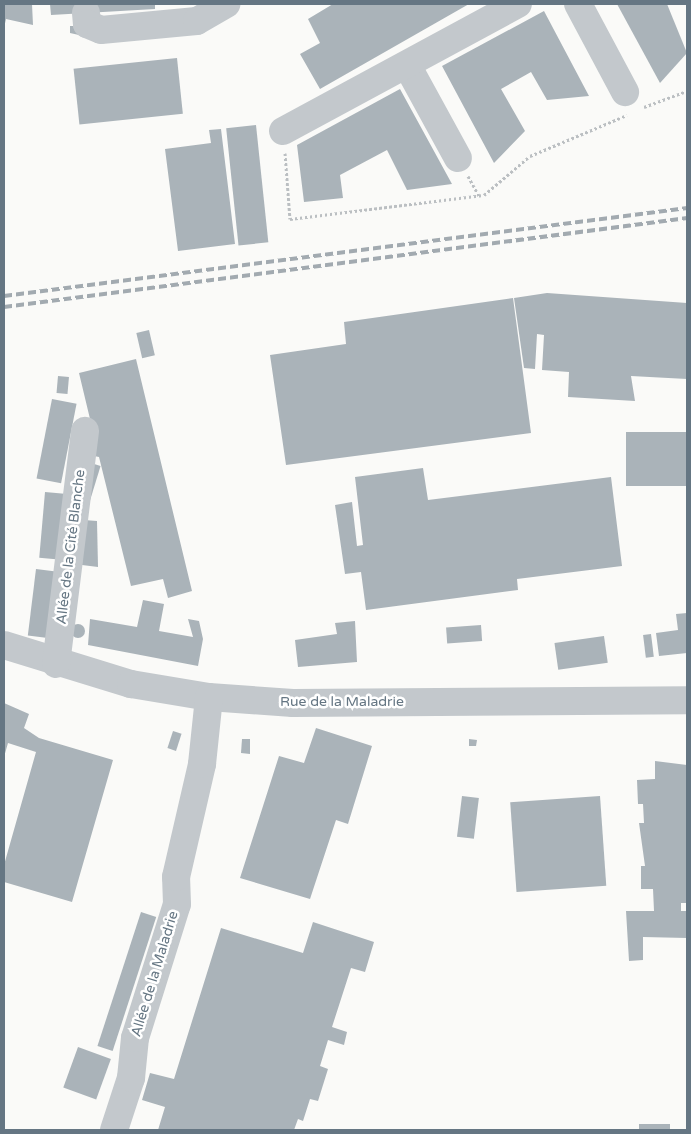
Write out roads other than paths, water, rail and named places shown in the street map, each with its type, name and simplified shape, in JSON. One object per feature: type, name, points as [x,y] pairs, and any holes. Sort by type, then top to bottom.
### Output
[{"type":"street","points":[[86,13],[87,24],[101,30],[197,21],[226,4]]},
{"type":"street","points":[[283,131],[518,4]]},
{"type":"street","points":[[578,4],[625,92]]},
{"type":"street","points":[[407,65],[458,158]]},
{"type":"street","name":"Allée de la Cité Blanche","points":[[56,664],[85,431]]},
{"type":"street","name":"Rue de la Maladrie","points":[[4,645],[56,664],[131,684],[209,698],[293,703],[687,700]]},
{"type":"street","name":"Allée de la Maladrie","points":[[114,1130],[131,1078],[135,1038],[177,904],[176,877],[202,764],[209,698]]},
{"type":"railway","points":[[4,296],[687,208]]},
{"type":"railway","points":[[4,307],[687,218]]}]
